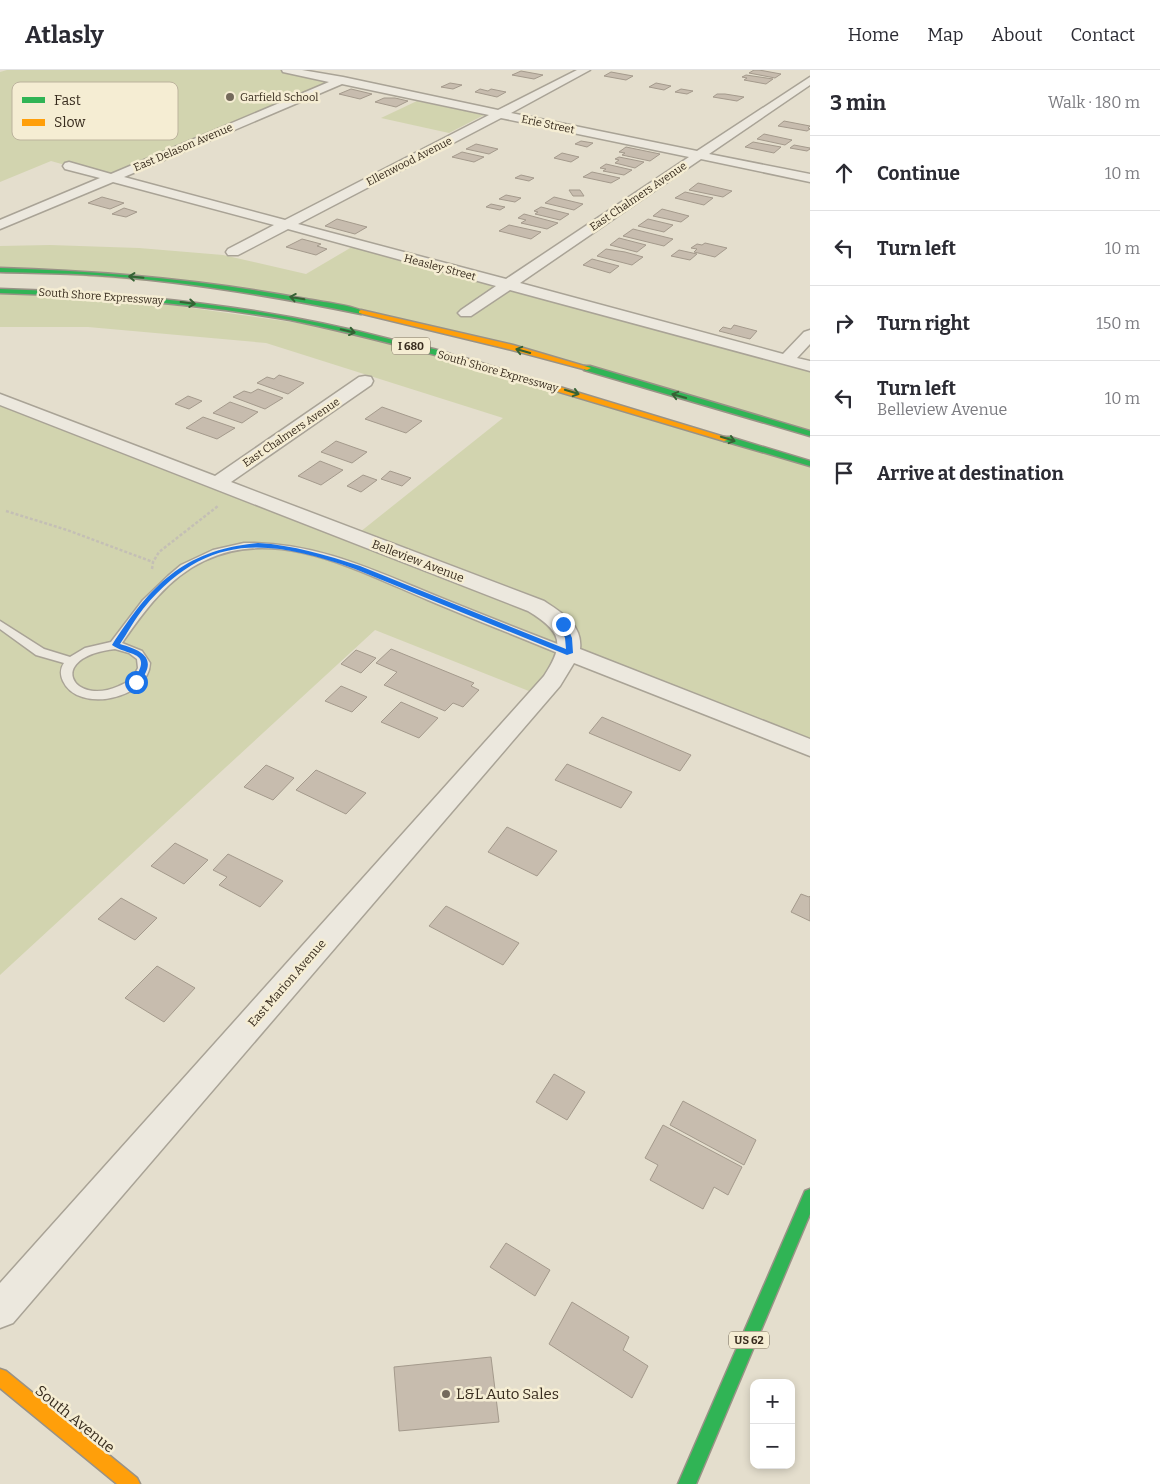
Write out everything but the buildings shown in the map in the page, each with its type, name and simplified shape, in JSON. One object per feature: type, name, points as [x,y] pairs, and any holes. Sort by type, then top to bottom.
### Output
[{"type":"main road","name":"South Shore Expressway","points":[[0,270],[70,271],[162,279],[242,288],[332,304],[496,344],[810,434]]},
{"type":"main road","name":"South Shore Expressway","points":[[0,291],[93,294],[190,303],[338,328],[486,367],[810,464]]},
{"type":"main road","name":"US 62","points":[[687,1484],[810,1196]]},
{"type":"main road","name":"South Avenue","points":[[0,1377],[131,1484]]},
{"type":"street","name":"Erie Street","points":[[287,70],[810,178]]},
{"type":"street","name":"Ellenwood Avenue","points":[[233,252],[585,70]]},
{"type":"street","name":"East Delason Avenue","points":[[0,225],[357,74]]},
{"type":"street","name":"East Chalmers Avenue","points":[[466,312],[810,80]]},
{"type":"street","name":"Heasley Street","points":[[69,166],[810,366]]},
{"type":"street","points":[[786,360],[810,335]]},
{"type":"street","name":"East Chalmers Avenue","points":[[217,483],[365,381]]},
{"type":"street","name":"Belleview Avenue","points":[[0,399],[536,606],[563,624],[569,638],[569,653]]},
{"type":"street","points":[[569,653],[810,748]]},
{"type":"street","name":"East Marion Avenue","points":[[0,1310],[552,681],[569,653]]},
{"type":"lane","points":[[116,645],[140,608],[165,582],[194,562],[216,552],[258,544],[295,549],[357,568],[569,653]]},
{"type":"lane","points":[[0,624],[40,652],[72,661]]},
{"type":"lane","points":[[116,645],[136,651],[143,658],[145,665],[142,674],[136,682],[114,693],[88,694],[77,690],[66,677],[67,669],[72,661],[91,649],[116,645]]},
{"type":"path","points":[[165,582],[155,576],[152,570],[153,562],[158,552],[221,503]]},
{"type":"path","points":[[6,512],[67,530],[153,562]]},
{"type":"green space","points":[[7,70],[287,70],[340,81],[111,178],[51,161],[0,182],[0,72]]},
{"type":"green space","points":[[417,101],[484,115],[449,133],[381,118]]},
{"type":"green space","points":[[357,244],[810,366],[810,434],[496,344],[241,288],[0,270],[0,246],[50,245],[139,248],[223,255],[306,274]]},
{"type":"green space","points":[[0,291],[93,294],[348,330],[810,464],[810,748],[570,653],[539,695],[375,630],[0,975],[0,399],[355,536],[503,418],[266,343],[88,327],[0,327]]},
{"type":"traffic: fast","points":[[0,270],[93,273],[170,280],[298,299],[361,312]]},
{"type":"traffic: fast","points":[[0,291],[66,293],[198,304],[288,318],[336,328],[455,358]]},
{"type":"traffic: fast","points":[[587,368],[810,434]]},
{"type":"traffic: fast","points":[[727,439],[810,464]]},
{"type":"traffic: fast","points":[[687,1484],[810,1196]]},
{"type":"traffic: slow","points":[[361,312],[510,347],[587,368]]},
{"type":"traffic: slow","points":[[455,358],[727,439]]},
{"type":"traffic: slow","points":[[0,1377],[131,1484]]},
{"type":"place","name":"Garfield School","points":[[230,97]]},
{"type":"place","name":"L&L Auto Sales","points":[[446,1394]]},
{"type":"route","points":[[136,682],[142,674],[145,665],[143,658],[136,651],[116,645],[140,608],[165,582],[179,571],[216,552],[239,546],[258,544],[277,546],[326,557],[569,653],[569,638],[563,624]]}]
